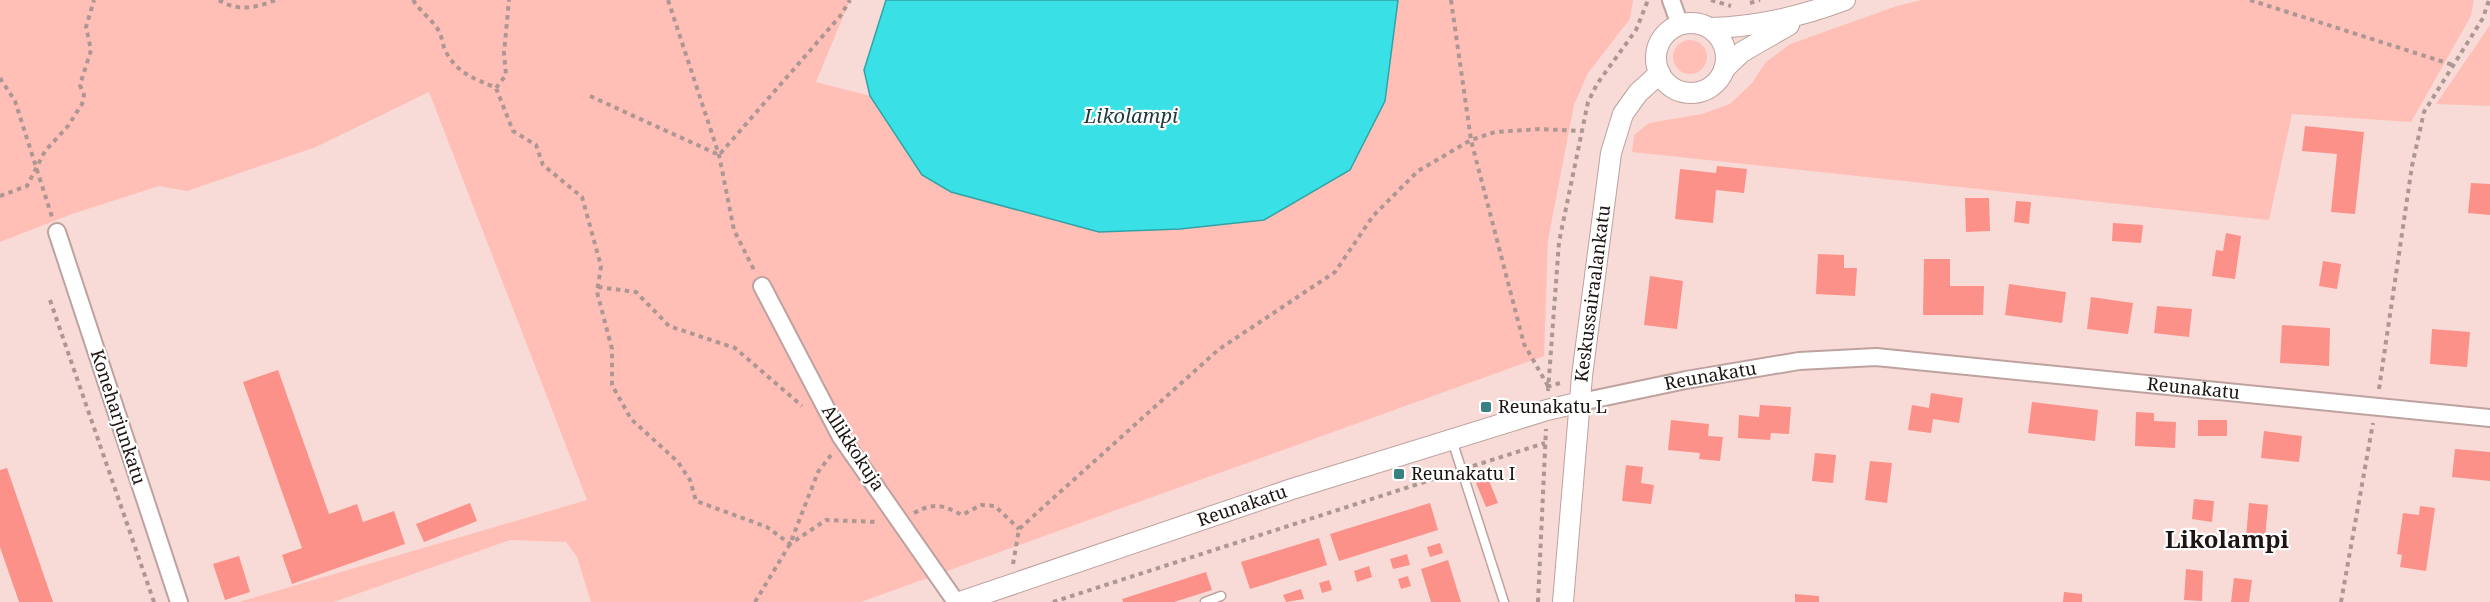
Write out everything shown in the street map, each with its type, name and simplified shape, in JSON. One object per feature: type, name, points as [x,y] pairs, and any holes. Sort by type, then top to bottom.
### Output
[{"type":"street","points":[[1671,0],[1680,25]]},
{"type":"street","points":[[1710,28],[1724,46],[1726,57],[1719,79],[1700,92],[1677,89],[1667,83],[1660,73],[1657,50],[1661,39],[1669,30],[1690,23],[1710,28],[1763,24],[1816,11],[1845,0]]},
{"type":"street","points":[[1724,69],[1742,52],[1816,11]]},
{"type":"street","name":"Keskussairaalankatu","points":[[1563,602],[1582,376],[1613,145],[1623,114],[1638,93],[1660,73]]},
{"type":"street","name":"Koneharjunkatu","points":[[57,232],[179,602]]},
{"type":"street","name":"Allikkokuja","points":[[762,286],[841,437],[901,520],[969,600]]},
{"type":"street","name":"Reunakatu","points":[[969,600],[1292,489],[1547,410],[1686,381],[1799,361],[1876,357],[2490,418]]},
{"type":"lane","points":[[1452,440],[1504,602]]},
{"type":"lane","points":[[1204,602],[1221,596]]},
{"type":"path","points":[[0,196],[27,186],[45,150],[68,126],[82,104],[84,95],[80,85],[91,50],[86,27],[94,0]]},
{"type":"path","points":[[219,0],[235,7],[248,8],[275,0]]},
{"type":"path","points":[[413,0],[439,30],[445,50],[453,64],[472,80],[496,88],[513,131],[536,145],[543,165],[582,197],[601,266],[598,287],[612,349],[612,385],[631,419],[678,462],[690,480],[696,501],[767,527],[790,544]]},
{"type":"path","points":[[496,88],[506,75],[505,42],[509,0]]},
{"type":"path","points":[[668,0],[719,155],[734,230],[762,286]]},
{"type":"path","points":[[719,155],[841,15],[850,0]]},
{"type":"path","points":[[1452,0],[1471,140],[1524,344],[1548,387]]},
{"type":"path","points":[[1538,602],[1548,387],[1559,242],[1588,102],[1597,84],[1636,30],[1648,0]]},
{"type":"path","points":[[1711,0],[1732,6],[1760,0]]},
{"type":"path","points":[[2250,0],[2453,65]]},
{"type":"path","points":[[2341,602],[2376,406],[2412,165],[2424,112],[2483,18],[2489,0]]},
{"type":"path","points":[[0,78],[15,101],[57,232]]},
{"type":"path","points":[[590,96],[719,155]]},
{"type":"path","points":[[1008,585],[1019,529],[1218,350],[1335,272],[1373,216],[1418,171],[1471,140],[1495,132],[1540,129],[1581,131]]},
{"type":"path","points":[[598,287],[636,292],[669,327],[735,348],[805,408]]},
{"type":"path","points":[[50,300],[154,602]]},
{"type":"path","points":[[755,602],[790,544],[792,533],[802,517],[804,505],[818,472],[841,437]]},
{"type":"path","points":[[1053,602],[1545,443]]},
{"type":"path","points":[[790,544],[826,520],[879,522],[901,520],[921,509],[944,505],[962,515],[981,505],[995,506],[1019,529]]},
{"type":"shaded area","points":[[0,0],[850,0],[816,82],[870,96],[922,175],[1099,232],[1180,229],[1264,220],[1385,101],[1398,0],[1633,0],[1630,19],[1588,73],[1574,105],[1548,240],[1544,356],[861,602],[591,602],[577,557],[566,542],[510,540],[334,602],[239,602],[587,500],[429,92],[316,147],[187,191],[159,186],[72,214],[0,242]]},
{"type":"shaded area","points":[[1922,0],[2474,0],[2471,16],[2411,122],[2292,114],[2269,220],[1632,152],[1634,135],[1649,123],[1702,114],[1730,104],[1752,83],[1766,62],[1790,44],[1897,6]]},
{"type":"shaded area","points":[[2490,25],[2490,106],[2436,104]]},
{"type":"shaded area","points":[[1690,40],[1702,45],[1707,57],[1702,69],[1690,74],[1678,69],[1673,57],[1678,45]]},
{"type":"water","name":"Likolampi","points":[[886,0],[1398,0],[1385,101],[1350,170],[1264,220],[1180,229],[1099,232],[951,192],[922,175],[870,96],[864,70]]},
{"type":"building","points":[[2305,126],[2364,132],[2355,214],[2331,212],[2337,154],[2302,151]]},
{"type":"building","points":[[1717,166],[1747,169],[1744,193],[1716,190],[1713,223],[1675,219],[1680,169],[1716,173]]},
{"type":"building","points":[[2471,183],[2490,184],[2490,215],[2468,213]]},
{"type":"building","points":[[1965,198],[1989,198],[1990,231],[1966,232]]},
{"type":"building","points":[[2016,201],[2031,202],[2029,224],[2014,222]]},
{"type":"building","points":[[2113,223],[2143,225],[2141,243],[2112,241]]},
{"type":"building","points":[[2226,233],[2241,236],[2235,279],[2212,276],[2216,250],[2223,251]]},
{"type":"building","points":[[1818,254],[1844,255],[1844,268],[1857,268],[1855,296],[1816,294]]},
{"type":"building","points":[[1924,259],[1950,259],[1950,286],[1984,286],[1983,315],[1923,315]]},
{"type":"building","points":[[2323,261],[2341,264],[2337,289],[2319,286]]},
{"type":"building","points":[[1650,276],[1683,281],[1677,329],[1644,325]]},
{"type":"building","points":[[2009,284],[2066,292],[2062,323],[2005,315]]},
{"type":"building","points":[[2091,297],[2133,303],[2128,334],[2087,329]]},
{"type":"building","points":[[2157,306],[2192,309],[2189,337],[2154,333]]},
{"type":"building","points":[[2282,325],[2330,328],[2329,366],[2280,363]]},
{"type":"building","points":[[2432,329],[2470,332],[2467,367],[2430,364]]},
{"type":"building","points":[[278,370],[329,514],[357,504],[363,522],[394,511],[405,544],[292,584],[282,555],[302,548],[243,382]]},
{"type":"building","points":[[1931,393],[1963,398],[1959,423],[1933,419],[1931,433],[1908,430],[1912,405],[1929,408]]},
{"type":"building","points":[[2032,402],[2098,410],[2095,441],[2028,433]]},
{"type":"building","points":[[1760,405],[1791,407],[1789,434],[1771,433],[1770,440],[1738,438],[1739,415],[1759,417]]},
{"type":"building","points":[[2136,412],[2154,413],[2154,421],[2176,422],[2175,448],[2135,446]]},
{"type":"building","points":[[1671,420],[1709,424],[1708,436],[1723,437],[1720,461],[1699,459],[1700,453],[1668,450]]},
{"type":"building","points":[[2198,420],[2227,420],[2227,436],[2198,436]]},
{"type":"building","points":[[2264,431],[2302,436],[2299,462],[2261,458]]},
{"type":"building","points":[[2455,449],[2490,452],[2490,481],[2452,477]]},
{"type":"building","points":[[1815,453],[1836,455],[1833,483],[1812,481]]},
{"type":"building","points":[[1870,461],[1892,463],[1887,503],[1865,500]]},
{"type":"building","points":[[1626,465],[1643,467],[1641,483],[1654,485],[1651,504],[1622,501]]},
{"type":"building","points":[[7,468],[53,602],[19,602],[0,547],[0,470]]},
{"type":"building","points":[[1488,478],[1498,503],[1486,507],[1476,483]]},
{"type":"building","points":[[2194,499],[2214,501],[2212,522],[2192,519]]},
{"type":"building","points":[[470,503],[477,521],[424,542],[416,524]]},
{"type":"building","points":[[1430,503],[1438,530],[1339,561],[1330,534]]},
{"type":"building","points":[[2249,503],[2268,505],[2265,539],[2246,537]]},
{"type":"building","points":[[2420,506],[2435,508],[2426,571],[2400,567],[2402,555],[2397,554],[2403,513],[2419,515]]},
{"type":"building","points":[[1319,538],[1327,565],[1250,589],[1241,562]]},
{"type":"building","points":[[1440,543],[1443,553],[1430,557],[1427,547]]},
{"type":"building","points":[[1407,554],[1410,565],[1393,569],[1390,559]]},
{"type":"building","points":[[239,556],[250,592],[225,600],[213,564]]},
{"type":"building","points":[[1448,560],[1461,602],[1431,602],[1421,569]]},
{"type":"building","points":[[1369,566],[1372,577],[1357,582],[1354,571]]},
{"type":"building","points":[[2186,569],[2203,571],[2202,601],[2184,600]]},
{"type":"building","points":[[1206,572],[1212,590],[1174,602],[1123,602],[1122,599]]},
{"type":"building","points":[[1408,576],[1411,586],[1401,589],[1398,579]]},
{"type":"building","points":[[2234,578],[2252,580],[2249,602],[2231,602]]},
{"type":"building","points":[[1329,580],[1332,590],[1322,593],[1319,583]]},
{"type":"building","points":[[1301,589],[1304,599],[1286,602],[1283,595]]},
{"type":"building","points":[[2064,592],[2082,594],[2082,602],[2063,602]]},
{"type":"building","points":[[1795,594],[1819,596],[1819,602],[1795,602]]},
{"type":"place","name":"Reunakatu L","points":[[1486,407]]},
{"type":"place","name":"Reunakatu I","points":[[1399,474]]},
{"type":"district","name":"Likolampi","points":[[2227,540]]}]
